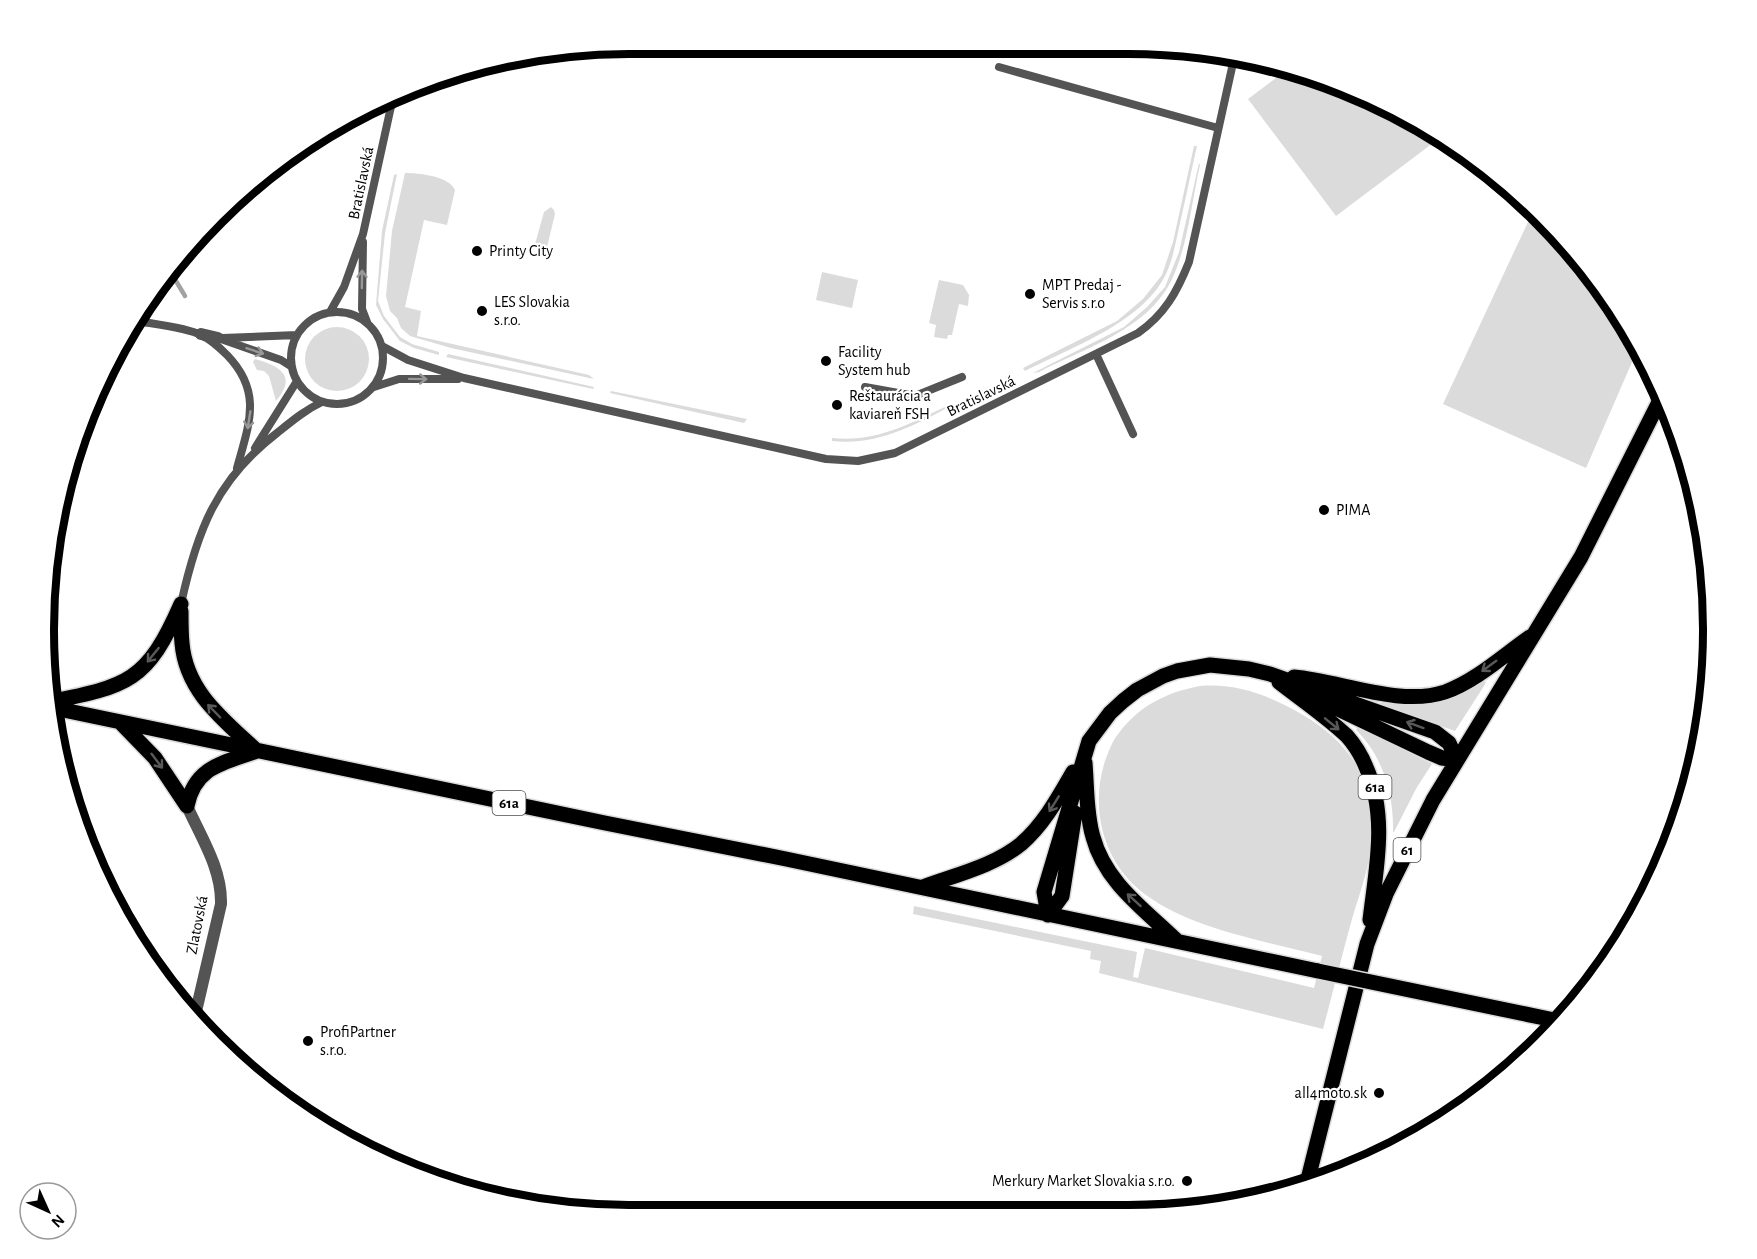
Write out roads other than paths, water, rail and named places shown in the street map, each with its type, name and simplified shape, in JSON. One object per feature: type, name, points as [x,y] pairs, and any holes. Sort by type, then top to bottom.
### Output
[{"type":"main road","name":"61","points":[[1309,1175],[1367,944],[1386,894],[1433,800],[1581,558],[1657,405]]},
{"type":"main road","points":[[58,700],[118,685],[138,673],[156,653],[169,632],[181,604]]},
{"type":"main road","points":[[181,604],[182,645],[186,667],[196,690],[212,709],[257,751],[215,766],[200,776],[190,790],[187,806]]},
{"type":"main road","name":"61a","points":[[923,887],[980,866],[1020,845],[1051,809],[1084,754],[1089,741],[1110,713],[1137,690],[1177,670],[1210,665],[1228,666],[1270,674],[1320,679],[1394,695],[1418,696],[1444,692],[1472,678],[1537,632]]},
{"type":"main road","name":"61a","points":[[1270,674],[1435,732],[1449,743],[1457,760]]},
{"type":"main road","name":"61a","points":[[1270,674],[1428,752],[1442,758],[1457,760]]},
{"type":"main road","name":"61a","points":[[1270,674],[1348,737],[1362,757],[1374,786],[1379,813],[1379,836],[1367,944]]},
{"type":"main road","name":"61a","points":[[60,709],[923,887],[1549,1020]]},
{"type":"main road","points":[[120,722],[155,758],[187,806]]},
{"type":"main road","name":"61a","points":[[1048,915],[1062,896],[1084,754]]},
{"type":"main road","points":[[1084,754],[1091,829],[1105,866],[1127,894],[1176,940]]},
{"type":"street","points":[[201,334],[218,338]]},
{"type":"street","name":"Zlatovská","points":[[187,806],[212,859],[221,890],[221,904],[197,1009]]},
{"type":"lane","name":"Bratislavská","points":[[464,378],[826,459],[858,461],[895,453],[1138,333],[1156,320],[1179,288],[1189,262],[1233,64]]},
{"type":"lane","points":[[999,68],[1218,128]]},
{"type":"lane","name":"Bratislavská","points":[[363,234],[391,106]]},
{"type":"lane","points":[[330,312],[344,287],[363,234]]},
{"type":"lane","points":[[363,234],[362,309],[382,346],[381,374],[374,387]]},
{"type":"lane","points":[[367,322],[350,314],[330,312],[311,320],[297,335],[291,356],[292,367],[297,381],[308,394],[322,402],[346,403],[357,400],[374,387],[399,380],[464,378]]},
{"type":"lane","points":[[143,322],[201,334],[233,361],[241,372],[249,392],[250,417],[237,469]]},
{"type":"lane","points":[[218,338],[297,335]]},
{"type":"lane","points":[[218,338],[273,357],[292,367]]},
{"type":"lane","points":[[382,346],[408,360],[464,378]]},
{"type":"lane","points":[[1096,354],[1133,434]]},
{"type":"lane","points":[[866,387],[915,396],[962,377]]},
{"type":"lane","points":[[253,452],[297,381]]},
{"type":"lane","points":[[181,604],[201,531],[237,469],[253,452],[300,414],[322,402]]},
{"type":"waterway","points":[[174,278],[185,296]]},
{"type":"place","name":"Printy City","points":[[477,251]]},
{"type":"place","name":"MPT Predaj - Servis s.r.o","points":[[1030,294]]},
{"type":"place","name":"LES Slovakia s.r.o.","points":[[482,311]]},
{"type":"place","name":"Facility System hub","points":[[826,361]]},
{"type":"place","name":"Reštaurácia a kaviareň FSH","points":[[837,405]]},
{"type":"place","name":"PIMA","points":[[1324,510]]},
{"type":"place","name":"ProfiPartner s.r.o.","points":[[308,1041]]},
{"type":"place","name":"all4moto.sk","points":[[1379,1093]]},
{"type":"place","name":"Merkury Market Slovakia s.r.o.","points":[[1187,1181]]}]
